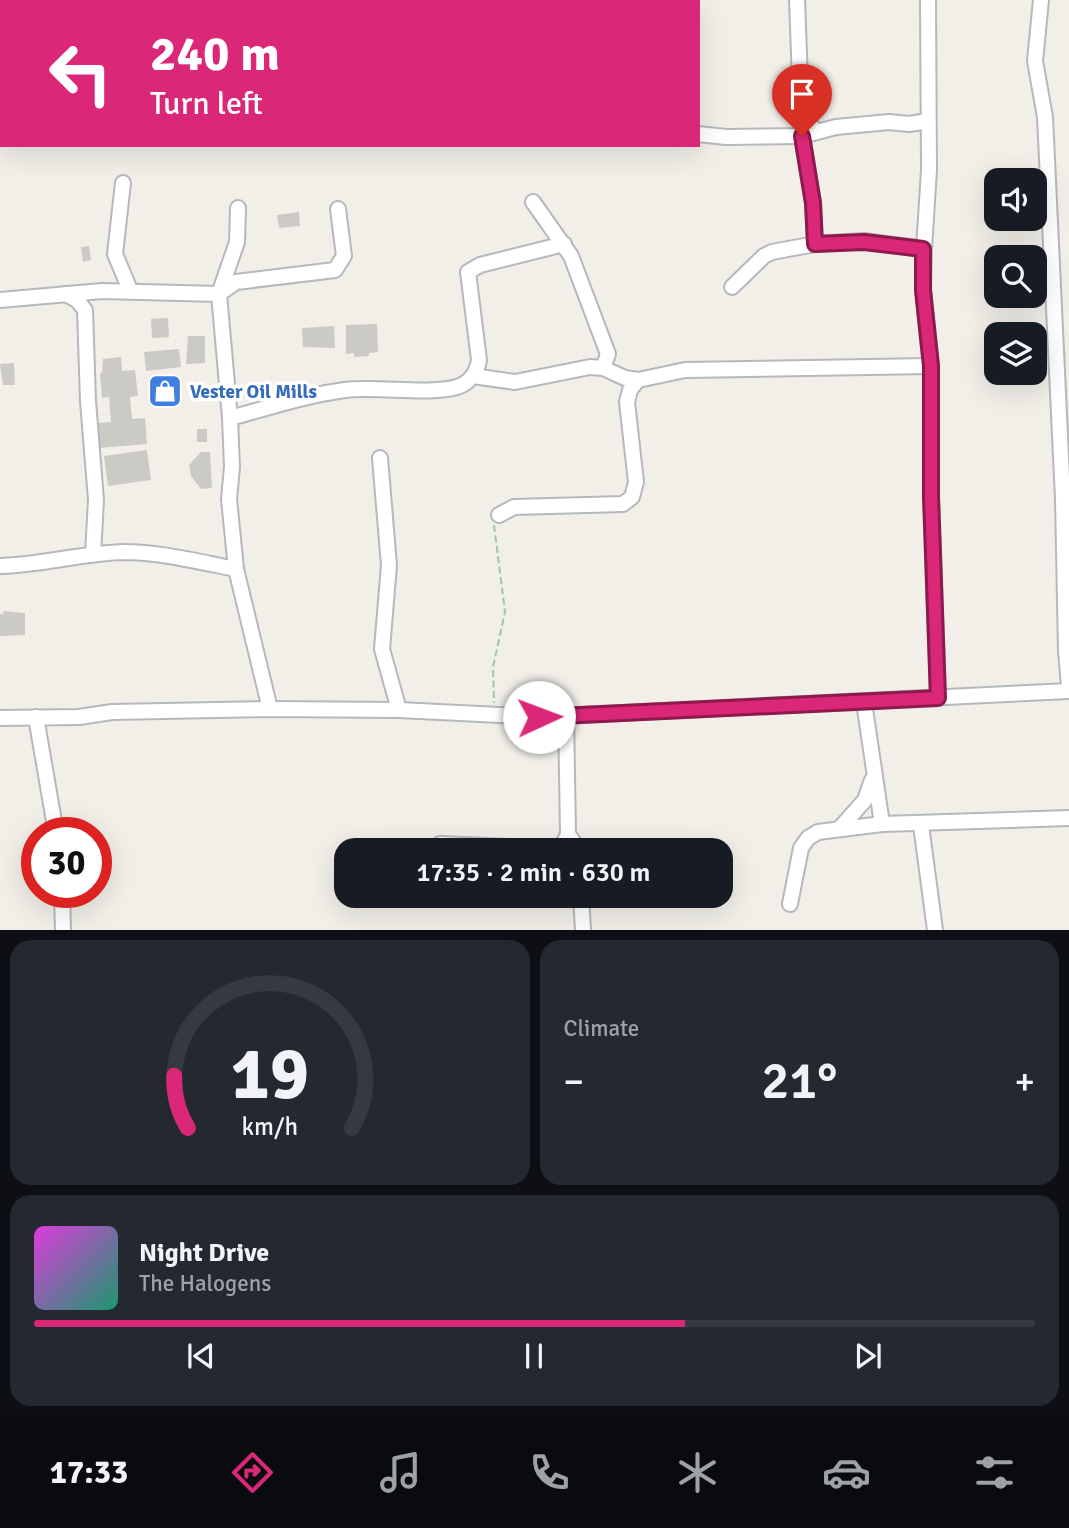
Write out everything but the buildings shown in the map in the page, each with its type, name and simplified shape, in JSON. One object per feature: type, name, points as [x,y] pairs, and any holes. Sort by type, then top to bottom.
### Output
[{"type":"street","points":[[797,0],[801,108],[809,133],[815,244]]},
{"type":"street","points":[[928,0],[929,170],[923,290],[931,366],[931,496],[938,698]]},
{"type":"street","points":[[1041,0],[1035,61],[1045,117],[1063,367],[1069,686]]},
{"type":"street","points":[[700,134],[726,137],[809,133],[863,123],[909,124],[928,121]]},
{"type":"street","points":[[123,183],[115,254],[130,290]]},
{"type":"street","points":[[533,202],[571,256],[608,354],[603,368]]},
{"type":"street","points":[[238,208],[240,228],[237,242],[219,294],[230,418],[232,467],[229,499],[236,569],[270,709]]},
{"type":"street","points":[[0,300],[130,290],[219,294],[236,282],[335,270],[344,256],[338,209]]},
{"type":"street","points":[[732,287],[764,256],[772,252],[815,244],[864,242],[923,249]]},
{"type":"street","points":[[230,418],[343,391],[382,388],[442,390],[463,385],[478,367],[478,343],[470,306],[468,272],[480,265],[564,244]]},
{"type":"street","points":[[66,293],[77,300],[85,310],[96,500],[93,554]]},
{"type":"street","points":[[473,376],[514,382],[576,367],[603,368],[625,378],[638,380],[685,370],[931,366]]},
{"type":"street","points":[[499,515],[514,507],[623,504],[632,497],[636,482],[628,402],[629,390],[638,380]]},
{"type":"street","points":[[380,458],[389,565],[382,649],[399,710]]},
{"type":"street","points":[[0,566],[47,563],[93,554],[150,553],[236,569]]},
{"type":"street","points":[[0,718],[112,712],[270,709],[566,715],[1069,691]]},
{"type":"street","points":[[863,702],[882,824]]},
{"type":"street","points":[[566,715],[567,838]]},
{"type":"street","points":[[36,718],[53,817]]},
{"type":"street","points":[[841,828],[864,800],[873,778]]},
{"type":"street","points":[[790,904],[804,842],[818,832],[882,824],[922,825],[1069,818]]},
{"type":"street","points":[[922,825],[934,929]]},
{"type":"street","points":[[568,834],[571,838]]},
{"type":"street","points":[[62,908],[63,929]]},
{"type":"street","points":[[582,908],[583,929]]},
{"type":"path","points":[[496,715],[493,667],[505,612],[494,524],[499,515]]},
{"type":"place","name":"Vester Oil Mills","points":[[165,391]]},
{"type":"route","points":[[539,717],[938,698],[931,496],[931,366],[923,290],[923,249],[876,242],[815,244],[813,203],[802,136]]}]
